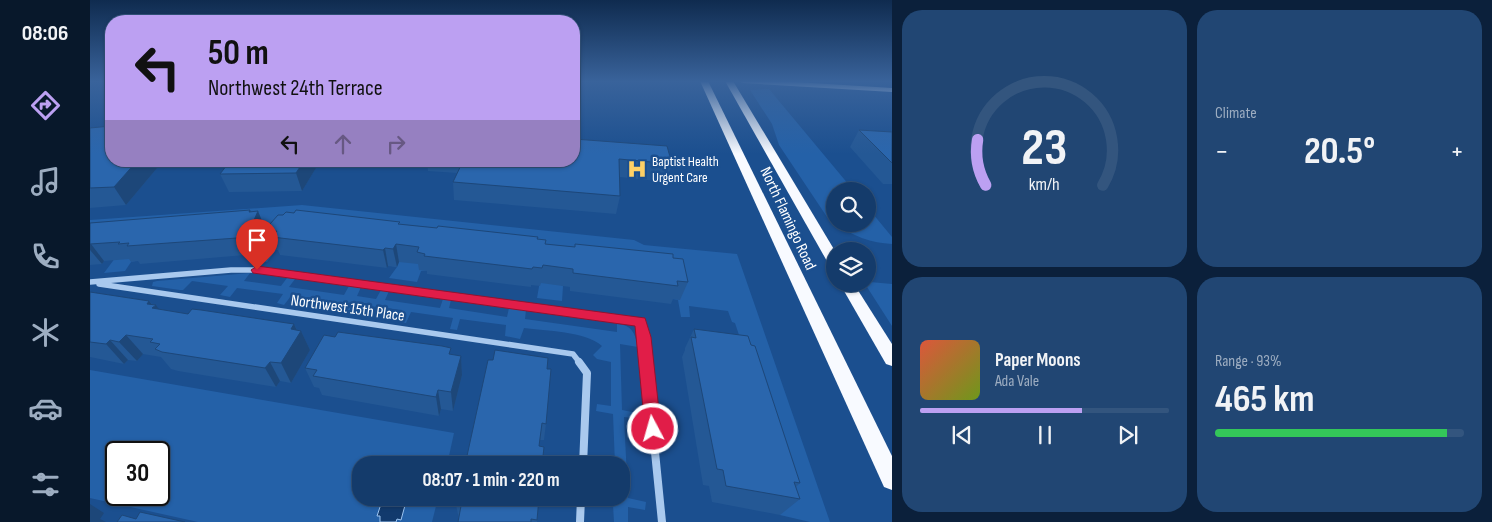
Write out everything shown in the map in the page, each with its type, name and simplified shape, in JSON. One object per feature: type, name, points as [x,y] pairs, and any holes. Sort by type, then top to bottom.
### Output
[{"type":"highway","name":"North Flamingo Road","points":[[716,105],[892,479]]},
{"type":"highway","name":"North Flamingo Road","points":[[743,105],[826,248]]},
{"type":"highway","points":[[852,292],[892,359]]},
{"type":"street","points":[[90,282],[231,270],[257,270],[641,322],[662,522]]},
{"type":"street","name":"Northwest 15th Place","points":[[90,282],[573,354],[587,373],[583,456]]},
{"type":"street","points":[[580,522],[581,506]]},
{"type":"shaded area","points":[[760,105],[783,105],[846,182],[826,182],[826,216],[779,145],[772,124]]},
{"type":"shaded area","points":[[302,205],[634,240],[644,245],[737,254],[830,522],[810,522],[780,515],[740,338],[735,323],[732,322],[728,311],[689,306],[690,317],[681,317],[678,300],[680,300],[561,285],[563,286],[562,301],[537,298],[544,258],[421,271],[417,282],[389,278],[397,267],[278,247],[267,262],[261,261],[263,257],[256,257],[254,261],[250,261],[265,229],[131,262],[125,271],[104,273],[127,242],[90,241],[90,220]]},
{"type":"shaded area","points":[[876,218],[892,237],[892,244],[877,242],[849,232],[876,232]]},
{"type":"shaded area","points":[[250,273],[244,281],[281,286],[287,278],[295,279],[289,287],[344,295],[349,286],[361,287],[357,296],[376,299],[381,290],[389,291],[385,300],[440,308],[443,299],[451,300],[449,308],[507,317],[509,308],[526,310],[525,319],[617,332],[617,324],[626,326],[634,334],[638,347],[620,344],[622,410],[642,414],[641,419],[624,417],[626,456],[615,456],[613,414],[596,411],[597,404],[611,406],[611,362],[597,359],[593,355],[602,346],[586,337],[565,332],[524,328],[520,339],[505,336],[506,325],[460,319],[457,330],[450,329],[453,318],[411,312],[406,323],[398,321],[402,310],[360,305],[355,315],[340,313],[345,304],[291,296],[284,305],[277,303],[283,294],[237,288],[230,297],[220,295],[228,286],[192,281],[183,290],[180,290],[152,286],[153,282]]},
{"type":"shaded area","points":[[876,283],[892,284],[892,326],[870,292],[876,292]]},
{"type":"shaded area","points":[[90,370],[454,433],[449,456],[352,456],[352,506],[436,506],[432,522],[198,522],[126,506],[170,506],[170,441],[105,441],[105,501],[90,498]]},
{"type":"shaded area","points":[[630,498],[646,502],[645,510],[628,507],[628,522],[614,522],[613,506],[630,506]]},
{"type":"shaded area","points":[[380,506],[405,506],[401,520],[397,519],[396,522],[380,522],[380,516],[377,516]]},
{"type":"building","points":[[105,127],[105,167],[132,167],[114,187],[90,188],[90,128]]},
{"type":"building","points":[[859,130],[892,132],[892,163]]},
{"type":"building","points":[[580,139],[667,146],[672,164],[619,159],[620,196],[453,182],[460,167],[580,167]]},
{"type":"building","points":[[225,167],[300,167],[296,173],[220,174]]},
{"type":"building","points":[[250,210],[249,212],[258,211],[248,234],[238,235],[237,238],[127,246],[129,243],[118,244],[120,242],[90,244],[90,223]]},
{"type":"building","points":[[296,210],[400,222],[398,224],[437,228],[438,226],[538,237],[537,239],[546,240],[545,244],[575,247],[575,244],[673,254],[673,258],[683,259],[688,282],[677,281],[678,286],[573,273],[573,269],[543,265],[542,268],[533,267],[532,269],[424,256],[425,254],[417,252],[419,247],[396,244],[393,249],[385,248],[383,250],[272,237],[277,231],[262,233],[278,215],[283,215],[286,212],[294,213]]},
{"type":"building","points":[[90,292],[149,301],[147,304],[156,305],[152,308],[188,314],[192,309],[294,324],[291,329],[301,331],[281,363],[270,362],[265,368],[162,352],[155,349],[160,344],[150,342],[153,339],[126,335],[119,342],[110,340],[106,344],[90,342]]},
{"type":"building","points":[[694,329],[748,336],[751,345],[755,346],[800,483],[794,482],[800,499],[726,486],[723,470],[717,469],[691,337],[696,338]]},
{"type":"building","points":[[338,332],[451,348],[449,354],[461,356],[451,392],[438,390],[436,397],[313,376],[317,370],[305,368],[324,335],[335,337]]},
{"type":"building","points":[[495,350],[548,358],[547,369],[551,369],[546,424],[542,423],[539,446],[544,447],[543,456],[467,456],[488,360],[493,360]]},
{"type":"building","points":[[461,506],[538,506],[537,520],[531,519],[531,522],[458,522]]},
{"type":"building","points":[[140,512],[185,522],[117,522],[122,515],[136,519]]},
{"type":"place","name":"Baptist Health Urgent Care","points":[[637,169]]},
{"type":"route","points":[[257,270],[641,322],[653,429]]}]
